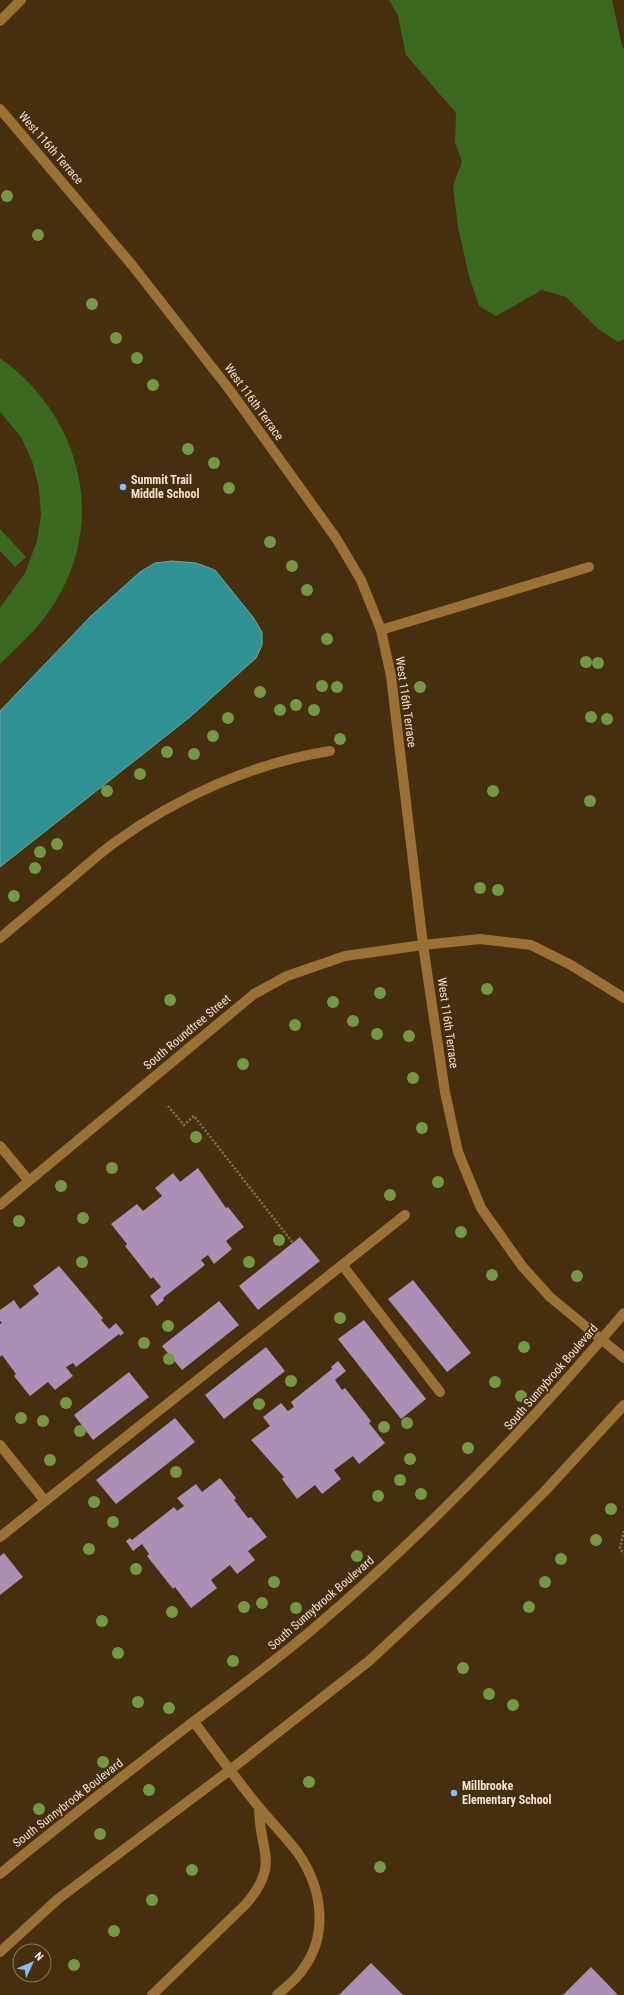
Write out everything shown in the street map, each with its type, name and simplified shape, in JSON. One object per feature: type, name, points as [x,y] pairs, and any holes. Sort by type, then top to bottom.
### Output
[{"type":"street","points":[[0,21],[21,0]]},
{"type":"street","name":"West 116th Terrace","points":[[0,109],[132,265],[229,389],[336,538],[361,580],[381,630],[391,676],[423,945],[445,1092],[458,1152],[481,1208],[522,1266],[550,1297],[624,1358]]},
{"type":"street","points":[[381,630],[589,567]]},
{"type":"street","points":[[0,938],[113,844],[160,813],[192,796],[237,777],[306,754],[330,751]]},
{"type":"street","name":"South Roundtree Street","points":[[0,1205],[254,994],[287,976],[345,956],[480,939],[531,945],[571,965],[624,998]]},
{"type":"street","points":[[0,1146],[29,1181]]},
{"type":"street","points":[[0,1537],[406,1215]]},
{"type":"street","points":[[342,1266],[440,1392]]},
{"type":"street","name":"South Sunnybrook Boulevard","points":[[0,1874],[313,1629],[410,1542],[513,1440],[624,1313]]},
{"type":"street","points":[[0,1952],[58,1899],[230,1770],[369,1661],[457,1579],[544,1492],[624,1405]]},
{"type":"street","points":[[0,1445],[45,1501]]},
{"type":"street","points":[[194,1722],[259,1807],[298,1853],[310,1875],[318,1899],[321,1923],[316,1946],[303,1970],[277,1995]]},
{"type":"street","points":[[152,1995],[246,1904],[257,1890],[265,1873],[267,1857],[259,1822],[259,1807]]},
{"type":"path","points":[[168,1106],[184,1125],[194,1116],[294,1243]]},
{"type":"path","points":[[624,1531],[620,1548],[624,1554]]},
{"type":"green space","points":[[389,0],[612,0],[622,46],[624,49],[624,339],[618,342],[598,329],[566,297],[542,290],[496,316],[479,306],[469,276],[458,227],[453,186],[462,162],[455,142],[456,113],[406,55],[398,16]]},
{"type":"green space","points":[[0,358],[26,380],[48,405],[64,433],[76,464],[81,495],[81,528],[74,560],[55,603],[41,622],[0,664],[0,608],[25,573],[37,541],[41,515],[39,489],[32,461],[21,437],[0,412]]},
{"type":"green space","points":[[0,529],[26,557],[15,567],[0,551]]},
{"type":"water","points":[[172,561],[196,563],[215,570],[253,617],[262,632],[262,645],[256,658],[190,717],[0,867],[0,711],[91,616],[140,572],[155,563]]},
{"type":"building","points":[[198,1168],[226,1208],[228,1207],[244,1227],[226,1241],[232,1249],[214,1264],[208,1255],[201,1260],[205,1265],[163,1298],[164,1300],[157,1306],[150,1296],[161,1287],[153,1277],[151,1279],[125,1246],[127,1244],[111,1224],[137,1204],[143,1211],[162,1196],[155,1188],[173,1173],[180,1182]]},
{"type":"building","points":[[300,1237],[320,1261],[258,1310],[239,1286]]},
{"type":"building","points":[[59,1266],[103,1318],[101,1320],[109,1329],[116,1323],[124,1333],[120,1336],[119,1334],[76,1367],[73,1363],[66,1367],[73,1376],[55,1390],[48,1382],[30,1396],[14,1376],[16,1374],[2,1355],[0,1357],[0,1324],[2,1323],[0,1321],[0,1310],[14,1300],[20,1309],[39,1294],[33,1286]]},
{"type":"building","points":[[413,1280],[471,1353],[447,1372],[388,1299]]},
{"type":"building","points":[[219,1301],[239,1325],[182,1370],[162,1346]]},
{"type":"building","points":[[364,1320],[426,1399],[401,1419],[338,1339]]},
{"type":"building","points":[[266,1347],[285,1371],[224,1419],[205,1395]]},
{"type":"building","points":[[338,1361],[346,1371],[335,1380],[342,1390],[345,1388],[371,1421],[369,1423],[385,1443],[359,1464],[353,1456],[334,1470],[341,1479],[322,1494],[315,1485],[297,1499],[282,1479],[284,1477],[251,1440],[270,1426],[263,1417],[281,1403],[288,1411],[294,1407],[291,1402],[332,1369],[331,1367]]},
{"type":"building","points":[[129,1372],[149,1397],[93,1440],[74,1415]]},
{"type":"building","points":[[175,1418],[195,1442],[116,1504],[96,1480]]},
{"type":"building","points":[[220,1478],[236,1498],[234,1500],[248,1518],[251,1517],[267,1537],[248,1551],[255,1560],[237,1574],[230,1565],[211,1580],[217,1588],[191,1608],[175,1587],[173,1589],[147,1556],[149,1554],[142,1544],[133,1551],[126,1541],[130,1538],[132,1540],[174,1507],[177,1511],[184,1506],[177,1498],[196,1484],[202,1492]]},
{"type":"building","points":[[4,1553],[23,1577],[0,1595],[0,1556]]},
{"type":"building","points":[[371,1963],[403,1995],[339,1995]]},
{"type":"building","points":[[591,1967],[618,1995],[563,1995]]},
{"type":"place","name":"Summit Trail Middle School","points":[[123,487]]},
{"type":"place","name":"Millbrooke Elementary School","points":[[454,1793]]}]
